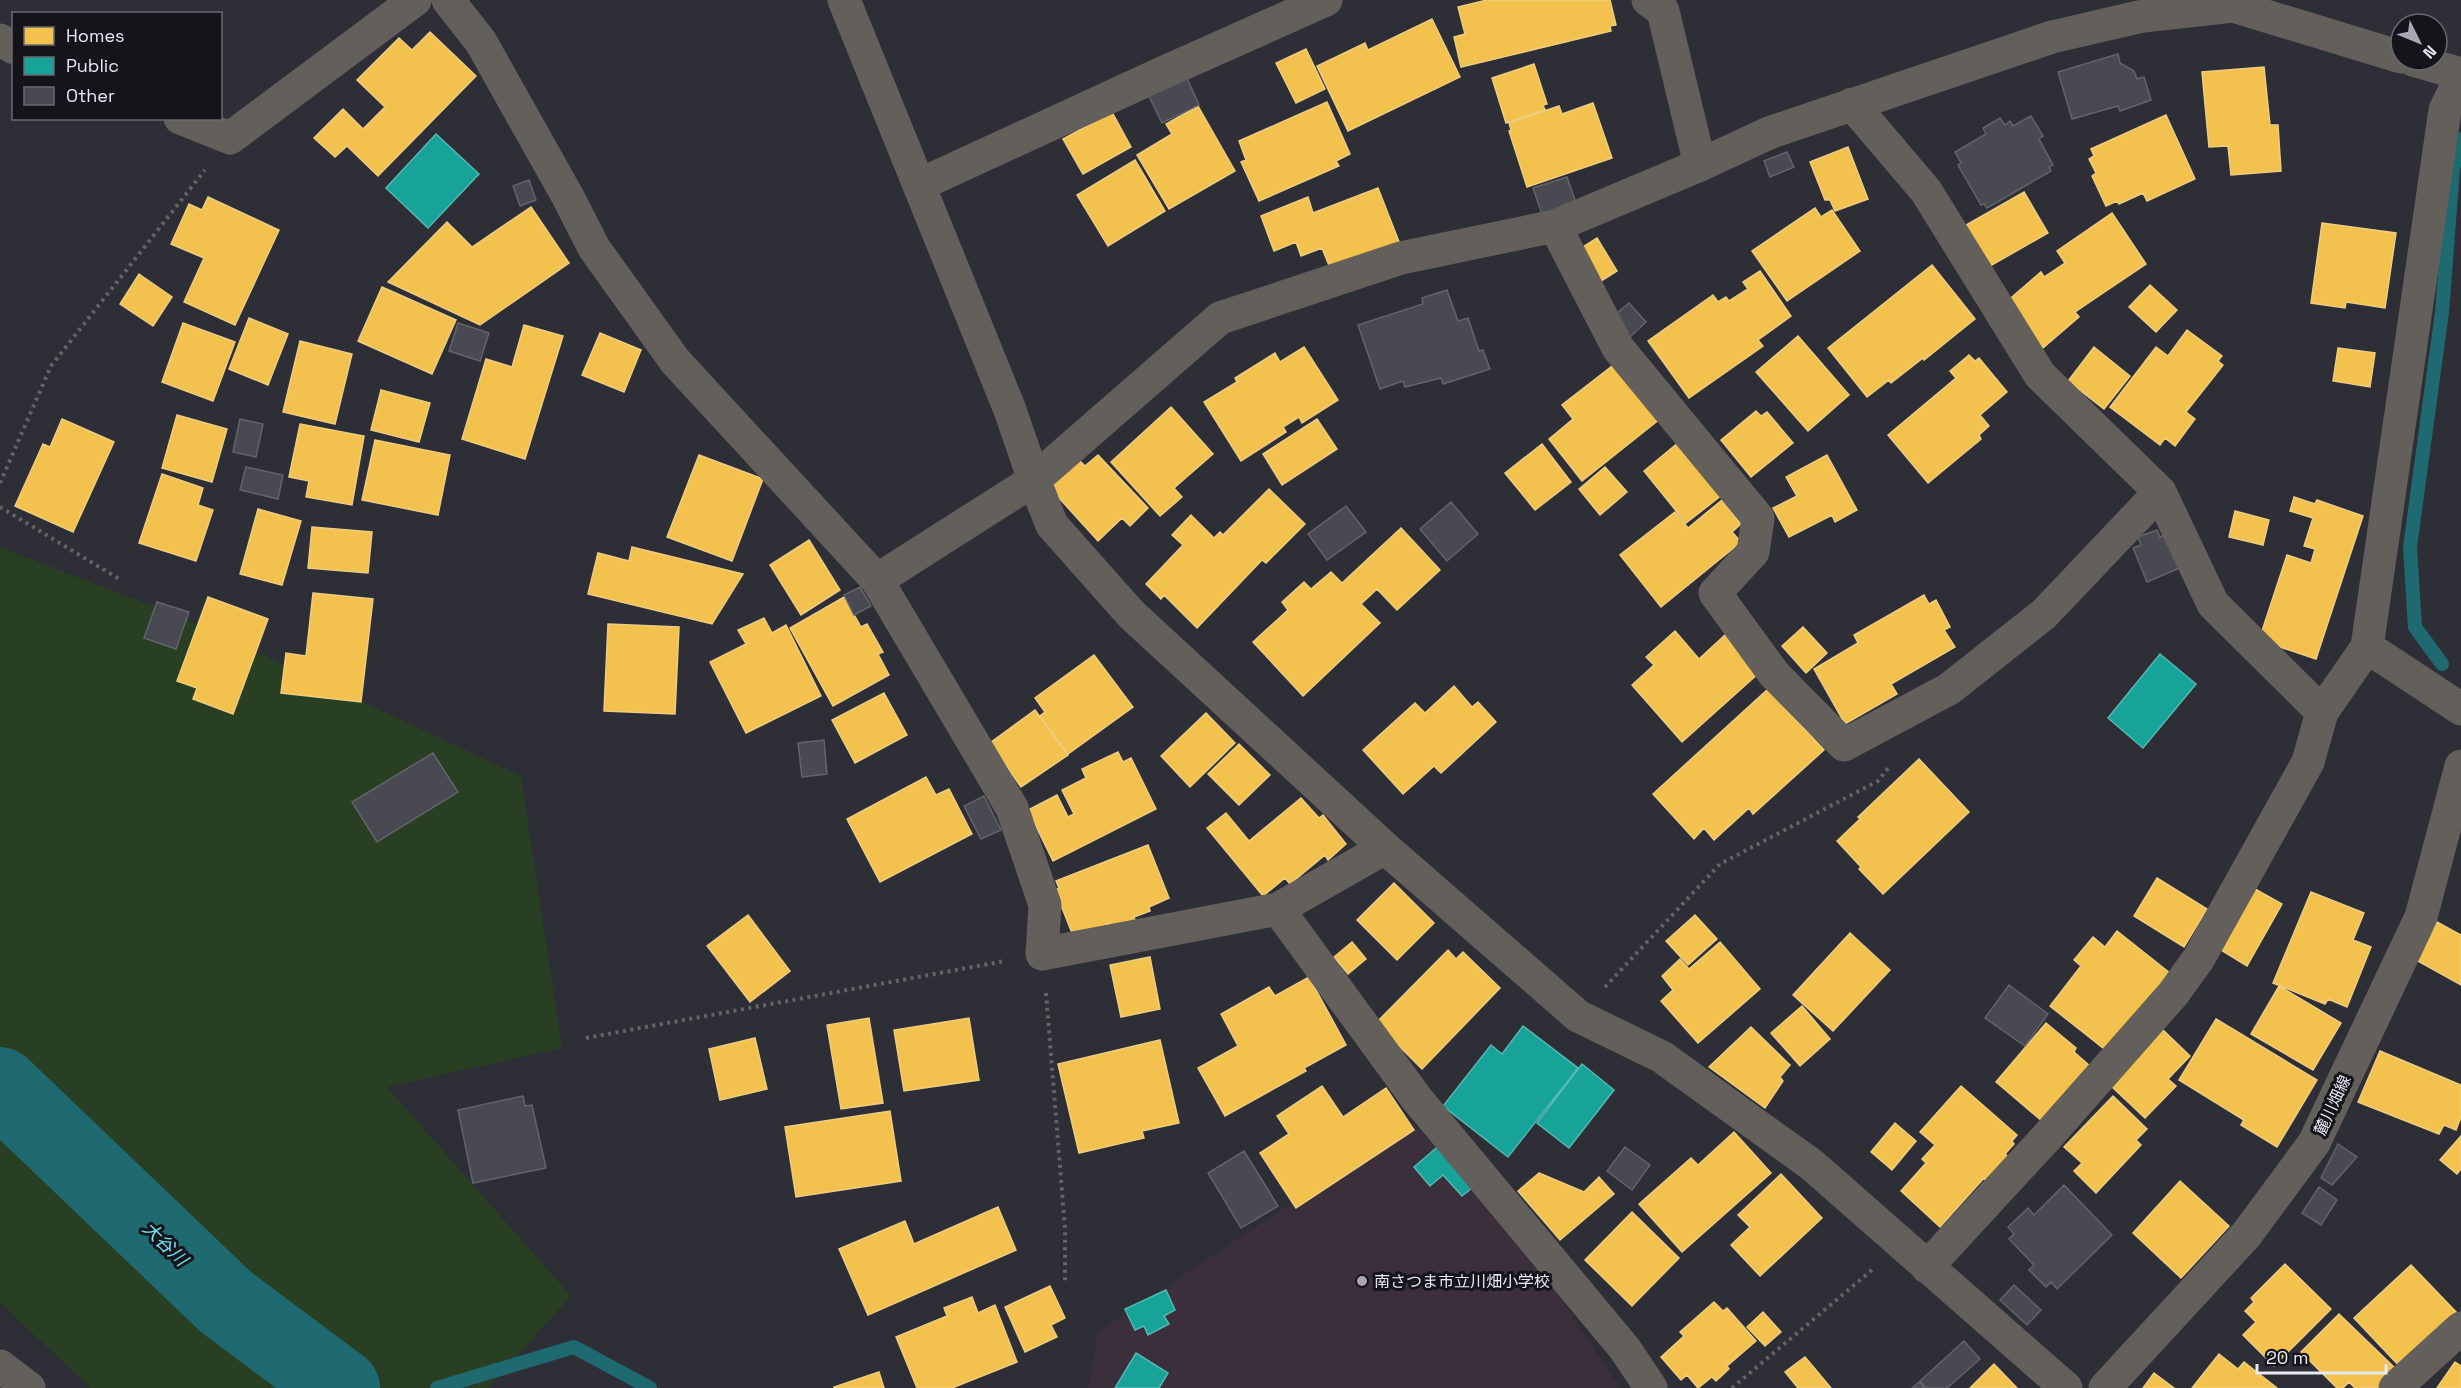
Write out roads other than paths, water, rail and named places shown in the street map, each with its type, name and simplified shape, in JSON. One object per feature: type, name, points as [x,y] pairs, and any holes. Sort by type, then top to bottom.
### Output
[{"type":"street","points":[[185,120],[230,138],[415,0]]},
{"type":"street","points":[[448,0],[481,42],[594,248],[675,361],[877,580],[1012,808],[1046,905],[1042,954],[1278,909],[1385,848]]},
{"type":"street","points":[[844,0],[1010,410],[1052,525],[1131,614],[1385,848],[1578,1017],[1662,1057],[1812,1165],[2066,1388]]},
{"type":"street","points":[[919,185],[1326,0]]},
{"type":"street","points":[[1648,0],[1663,11],[1700,165]]},
{"type":"street","points":[[877,580],[1034,480],[1220,318],[1401,258],[1555,226],[1700,165],[1769,133],[2052,37],[2143,16],[2233,6],[2389,53]]},
{"type":"street","points":[[1928,1266],[2054,1129],[2173,994],[2199,958],[2308,762],[2322,712],[2367,647],[2445,110],[2461,76]]},
{"type":"street","points":[[1851,104],[1926,191],[2040,375],[2160,492],[2213,604],[2322,712]]},
{"type":"street","points":[[1555,226],[1618,348],[1758,518],[1754,552],[1715,593],[1774,674],[1844,745],[1949,689],[2044,614],[2160,492]]},
{"type":"street","points":[[2367,647],[2461,709]]},
{"type":"street","name":"麓川畑線","points":[[2105,1388],[2246,1235],[2314,1143],[2421,917],[2461,766]]},
{"type":"street","points":[[1278,909],[1417,1099],[1625,1348],[1651,1388]]},
{"type":"street","points":[[2395,1388],[2461,1328]]},
{"type":"street","points":[[0,1366],[29,1388]]},
{"type":"waterway","points":[[2442,664],[2415,627],[2410,547],[2442,312],[2453,169],[2461,139]]},
{"type":"waterway","name":"大谷川","points":[[0,1086],[226,1302],[341,1388]]},
{"type":"waterway","points":[[437,1388],[574,1347],[650,1388]]},
{"type":"place","name":"南さつま市立川畑小学校","points":[[1362,1281]]}]
